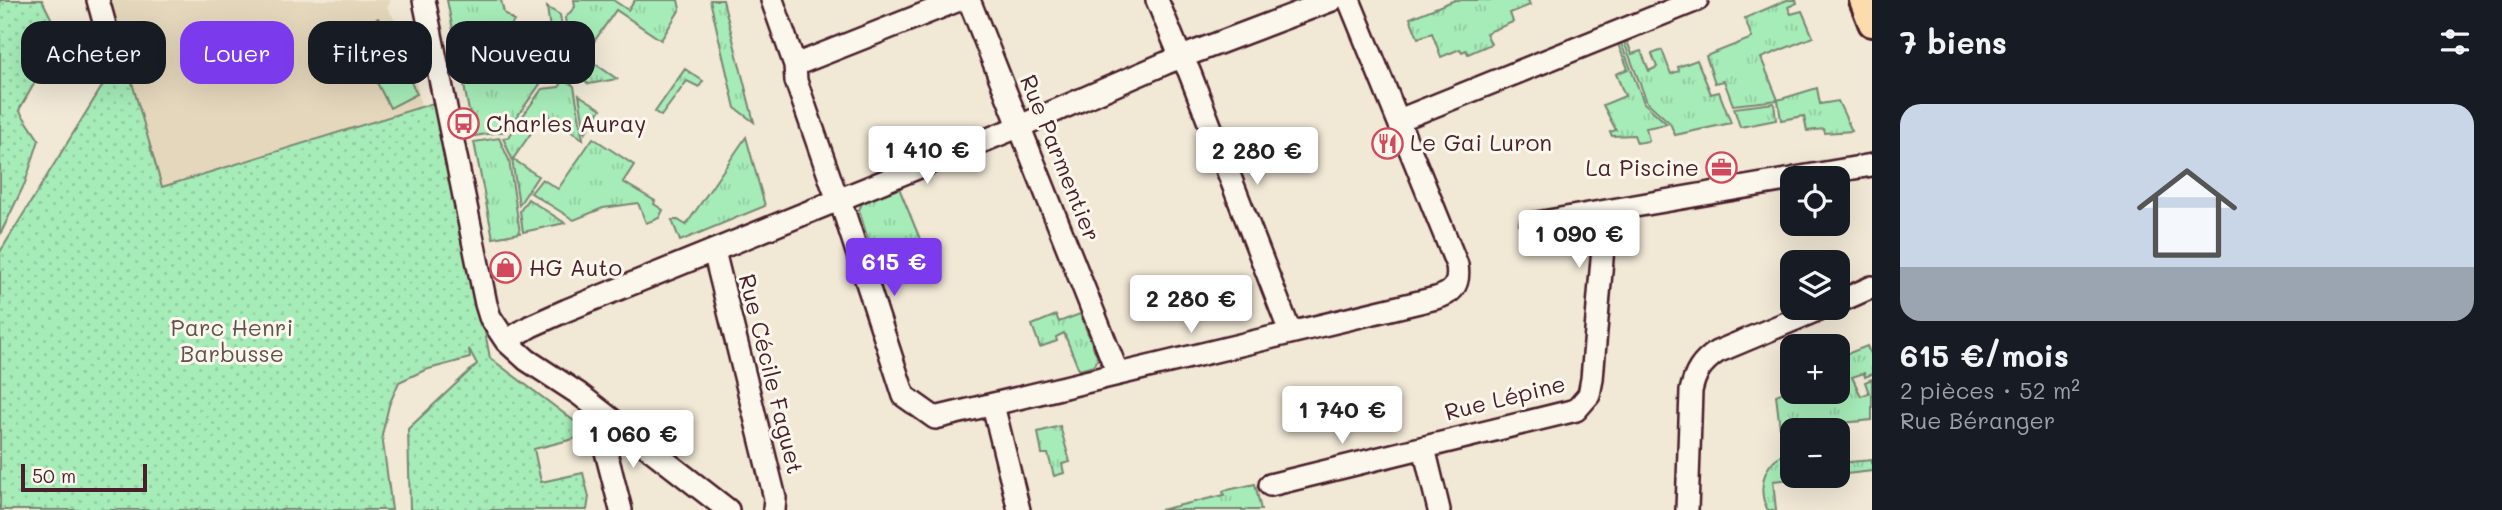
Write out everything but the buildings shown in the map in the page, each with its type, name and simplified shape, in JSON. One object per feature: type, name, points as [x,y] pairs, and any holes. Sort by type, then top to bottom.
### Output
[{"type":"main road","points":[[1863,0],[1872,23]]},
{"type":"street","points":[[98,0],[104,21]]},
{"type":"street","points":[[424,0],[490,317],[506,341],[527,360],[579,394],[728,510]]},
{"type":"street","points":[[772,0],[795,65],[796,81],[904,396],[935,418],[1447,295],[1456,286],[1459,277],[1457,265],[1349,0]]},
{"type":"street","points":[[795,65],[959,0]]},
{"type":"street","name":"Rue Parmentier","points":[[969,0],[1118,374]]},
{"type":"street","points":[[1157,0],[1183,59],[1290,332]]},
{"type":"street","points":[[506,341],[567,310],[1018,127],[1106,88],[1332,0]]},
{"type":"street","points":[[1399,120],[1698,0]]},
{"type":"street","points":[[1850,169],[1872,165]]},
{"type":"street","points":[[1531,224],[1780,181]]},
{"type":"street","name":"Rue Lépine","points":[[1270,485],[1576,410],[1588,396],[1592,379],[1606,211]]},
{"type":"street","name":"Rue Cécile Faguet","points":[[713,251],[775,498],[774,510]]},
{"type":"street","points":[[1850,297],[1872,287]]},
{"type":"street","points":[[1687,510],[1690,401],[1695,373],[1717,352],[1793,320]]},
{"type":"street","points":[[993,405],[1019,510]]},
{"type":"street","points":[[617,424],[605,448],[621,510]]},
{"type":"street","points":[[1424,448],[1439,510]]},
{"type":"shaded area","points":[[108,0],[391,0],[387,7],[395,21],[308,21],[308,84],[417,84],[421,106],[162,187],[132,84],[166,84],[166,21],[114,21]]},
{"type":"green space","name":"Parc Henri Barbusse","points":[[0,0],[42,0],[52,21],[21,21],[21,84],[34,84],[19,110],[39,140],[25,183],[0,235]]},
{"type":"green space","points":[[447,0],[501,0],[504,13],[514,21],[451,21]]},
{"type":"green space","points":[[574,0],[613,0],[628,10],[635,0],[678,0],[680,9],[661,40],[616,10],[595,40],[595,21],[565,21],[575,7]]},
{"type":"green space","points":[[710,0],[723,0],[754,122],[735,108]]},
{"type":"green space","points":[[1455,0],[1528,0],[1530,5],[1510,13],[1513,22],[1486,33],[1491,44],[1468,54],[1466,50],[1462,52],[1460,49],[1441,57],[1432,33],[1418,38],[1410,18]]},
{"type":"green space","points":[[1787,0],[1796,0],[1797,3],[1788,7],[1791,14],[1802,11],[1813,37],[1761,58],[1778,100],[1733,105],[1724,81],[1715,83],[1706,56],[1752,38],[1745,18]]},
{"type":"green space","points":[[547,7],[560,15],[561,21],[549,21]]},
{"type":"green space","points":[[1627,41],[1632,54],[1641,51],[1649,71],[1657,67],[1652,54],[1662,50],[1671,74],[1679,71],[1678,67],[1697,60],[1711,94],[1719,92],[1731,123],[1675,135],[1670,123],[1647,102],[1624,42]]},
{"type":"green space","points":[[1621,43],[1644,103],[1667,124],[1646,128],[1649,141],[1637,143],[1634,135],[1612,136],[1610,132],[1616,130],[1603,105],[1625,96],[1616,74],[1628,69],[1618,44]]},
{"type":"green space","points":[[595,64],[617,79],[595,83]]},
{"type":"green space","points":[[685,69],[703,81],[699,87],[687,81],[661,116],[655,112]]},
{"type":"green space","name":"Parc Henri Barbusse","points":[[104,84],[132,84],[162,187],[440,101],[490,358],[578,424],[585,436],[534,449],[541,482],[583,473],[589,497],[587,510],[410,510],[408,429],[477,364],[469,349],[470,358],[425,370],[399,382],[389,405],[382,435],[392,510],[0,510],[0,252]]},
{"type":"green space","points":[[378,84],[412,84],[417,94],[390,108]]},
{"type":"green space","points":[[464,84],[540,84],[507,131],[474,136]]},
{"type":"green space","points":[[561,84],[574,86],[583,139],[545,114],[533,130],[520,120],[542,89],[559,87]]},
{"type":"green space","points":[[1817,88],[1820,104],[1838,101],[1852,131],[1807,131],[1804,116],[1781,120],[1778,100]]},
{"type":"green space","points":[[579,95],[601,109],[585,133]]},
{"type":"green space","points":[[1774,103],[1776,120],[1740,127],[1734,108]]},
{"type":"green space","points":[[517,124],[531,133],[513,159],[538,176],[519,205],[512,159],[503,138],[509,137]]},
{"type":"green space","points":[[746,137],[765,206],[680,241],[672,220],[686,225]]},
{"type":"green space","points":[[499,138],[509,160],[520,233],[493,238],[474,142]]},
{"type":"green space","points":[[593,138],[634,165],[623,182],[655,201],[654,204],[663,210],[659,218],[646,223],[638,203],[603,208],[574,220],[531,193],[542,179],[558,189]]},
{"type":"green space","points":[[899,188],[927,256],[879,275],[859,210],[862,203]]},
{"type":"green space","points":[[528,199],[565,223],[523,232],[520,211]]},
{"type":"green space","points":[[1080,314],[1098,359],[1094,366],[1079,370],[1064,333],[1056,337],[1057,341],[1040,347],[1032,325],[1056,315],[1059,322]]},
{"type":"green space","points":[[1867,346],[1872,358],[1872,374],[1865,377],[1864,373],[1852,377],[1861,396],[1869,393],[1865,382],[1872,379],[1872,420],[1850,422],[1850,418],[1780,418],[1780,429],[1776,395],[1780,393],[1780,404],[1850,404],[1850,353]]},
{"type":"green space","points":[[1060,426],[1070,462],[1062,464],[1064,473],[1054,476],[1048,454],[1042,454],[1038,432]]},
{"type":"green space","points":[[1780,456],[1780,480],[1773,481],[1776,510],[1768,510],[1764,503],[1764,477],[1767,469]]},
{"type":"green space","points":[[1872,460],[1872,471],[1850,474],[1850,462]]},
{"type":"green space","points":[[1255,484],[1261,510],[1160,510],[1224,495],[1223,491]]},
{"type":"place","name":"Charles Auray","points":[[463,124]]},
{"type":"place","name":"Le Gai Luron","points":[[1387,143]]},
{"type":"place","name":"La Piscine","points":[[1722,168]]},
{"type":"place","name":"HG Auto","points":[[506,268]]}]
